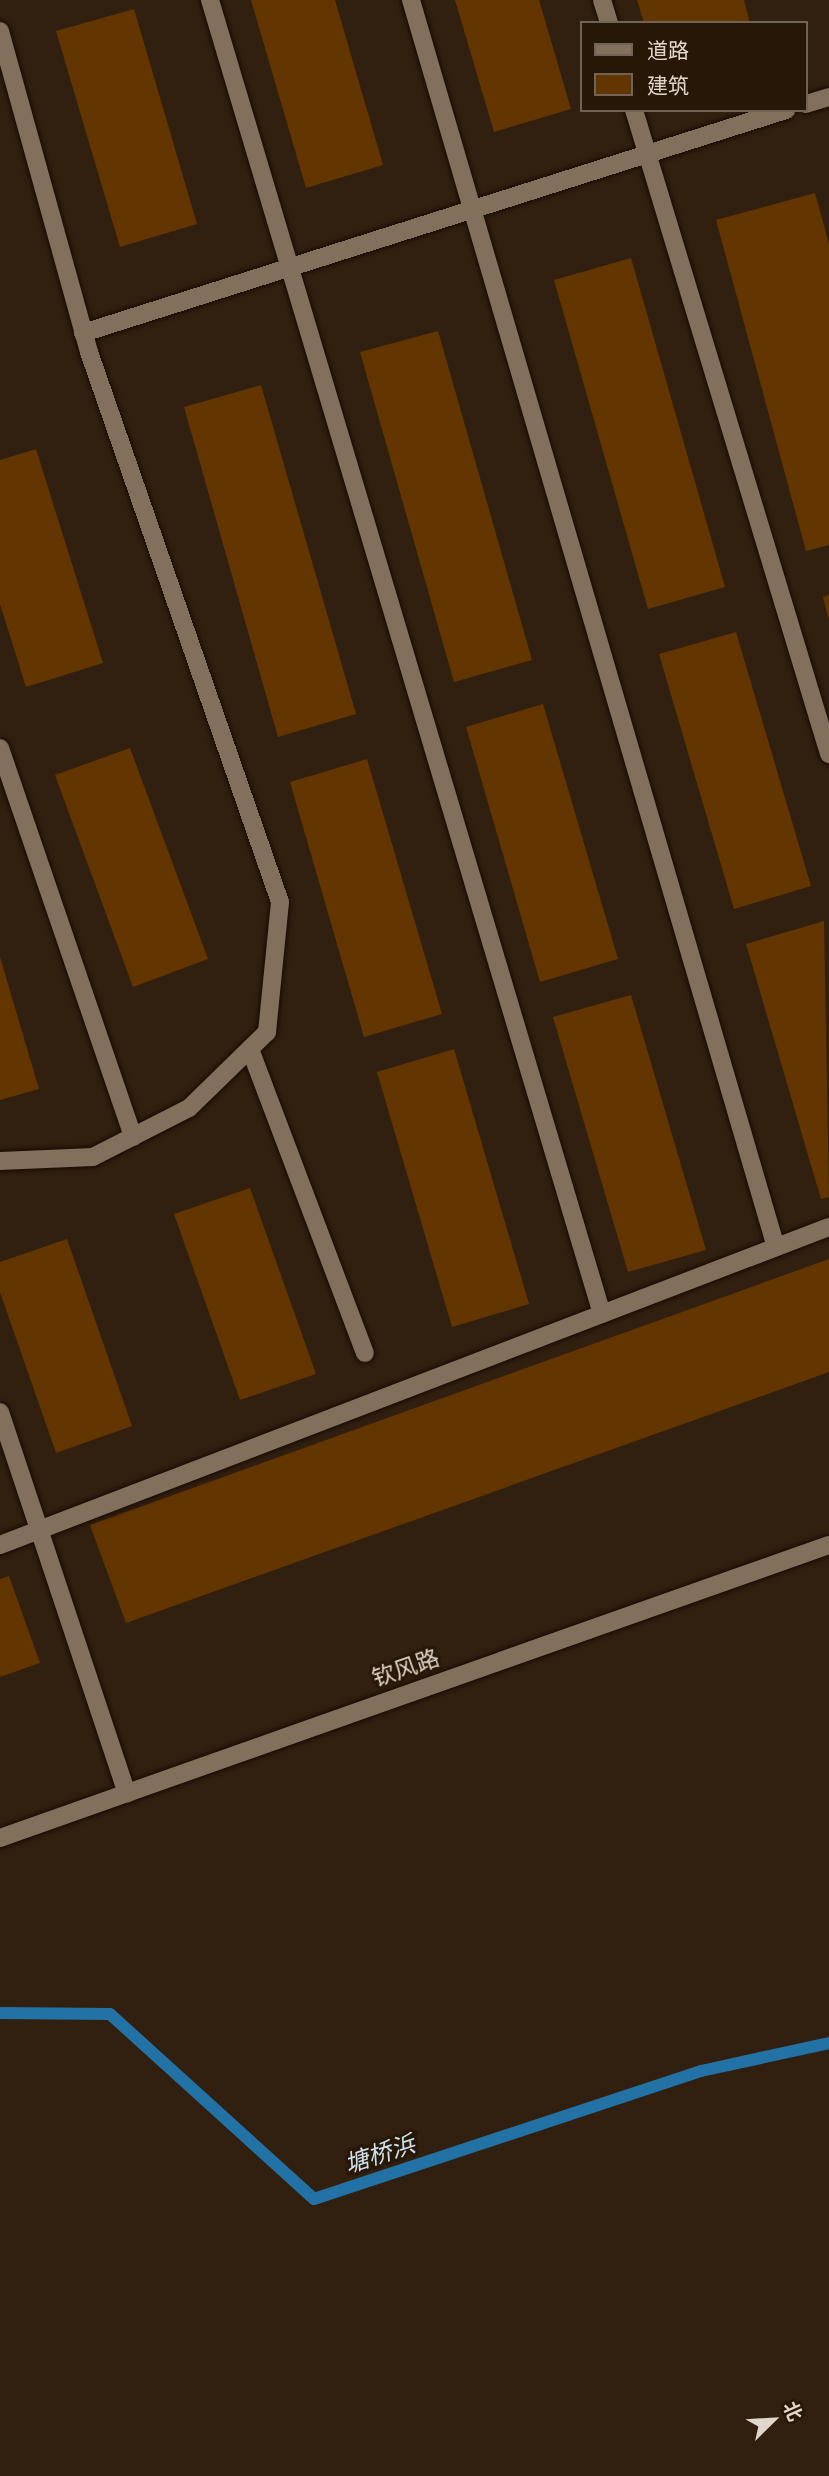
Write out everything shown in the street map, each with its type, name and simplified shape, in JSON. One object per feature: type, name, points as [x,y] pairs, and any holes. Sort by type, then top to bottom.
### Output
[{"type":"street","points":[[210,0],[602,1314]]},
{"type":"street","points":[[411,0],[776,1247]]},
{"type":"street","points":[[602,0],[608,21]]},
{"type":"street","points":[[0,31],[83,333],[280,902],[267,1032],[189,1108],[93,1157],[0,1161]]},
{"type":"street","points":[[808,103],[829,96]]},
{"type":"street","points":[[635,112],[829,754]]},
{"type":"street","points":[[83,333],[780,112]]},
{"type":"street","points":[[0,748],[133,1137]]},
{"type":"street","points":[[250,1049],[365,1353]]},
{"type":"street","points":[[0,1545],[829,1227]]},
{"type":"street","points":[[0,1412],[127,1793]]},
{"type":"street","name":"钦风路","points":[[0,1838],[829,1545]]},
{"type":"building","points":[[251,0],[335,0],[383,165],[306,188]]},
{"type":"building","points":[[455,0],[539,0],[571,109],[494,132]]},
{"type":"building","points":[[637,0],[744,0],[749,21],[643,21]]},
{"type":"building","points":[[134,9],[197,224],[120,247],[56,31]]},
{"type":"building","points":[[815,193],[829,244],[829,545],[806,551],[716,220]]},
{"type":"building","points":[[631,258],[725,587],[648,609],[554,280]]},
{"type":"building","points":[[438,331],[532,660],[454,682],[360,352]]},
{"type":"building","points":[[261,385],[356,714],[278,737],[184,407]]},
{"type":"building","points":[[36,449],[103,663],[26,687],[0,604],[0,460]]},
{"type":"building","points":[[829,595],[829,617],[828,617],[823,597]]},
{"type":"building","points":[[736,632],[811,886],[734,909],[659,654]]},
{"type":"building","points":[[543,704],[618,959],[540,982],[466,727]]},
{"type":"building","points":[[130,748],[208,959],[133,987],[55,775]]},
{"type":"building","points":[[367,759],[442,1014],[364,1037],[290,782]]},
{"type":"building","points":[[824,921],[829,1197],[821,1199],[746,944]]},
{"type":"building","points":[[0,957],[39,1089],[0,1100]]},
{"type":"building","points":[[631,995],[706,1250],[628,1272],[553,1017]]},
{"type":"building","points":[[454,1049],[529,1304],[452,1327],[377,1072]]},
{"type":"building","points":[[250,1188],[316,1374],[240,1400],[174,1214]]},
{"type":"building","points":[[67,1239],[132,1426],[56,1453],[0,1292],[0,1262]]},
{"type":"building","points":[[829,1259],[829,1372],[126,1623],[90,1525]]},
{"type":"building","points":[[9,1576],[40,1663],[0,1677],[0,1579]]},
{"type":"waterway","name":"塘桥浜","points":[[0,2013],[110,2014],[314,2199],[701,2071],[829,2043]]}]
